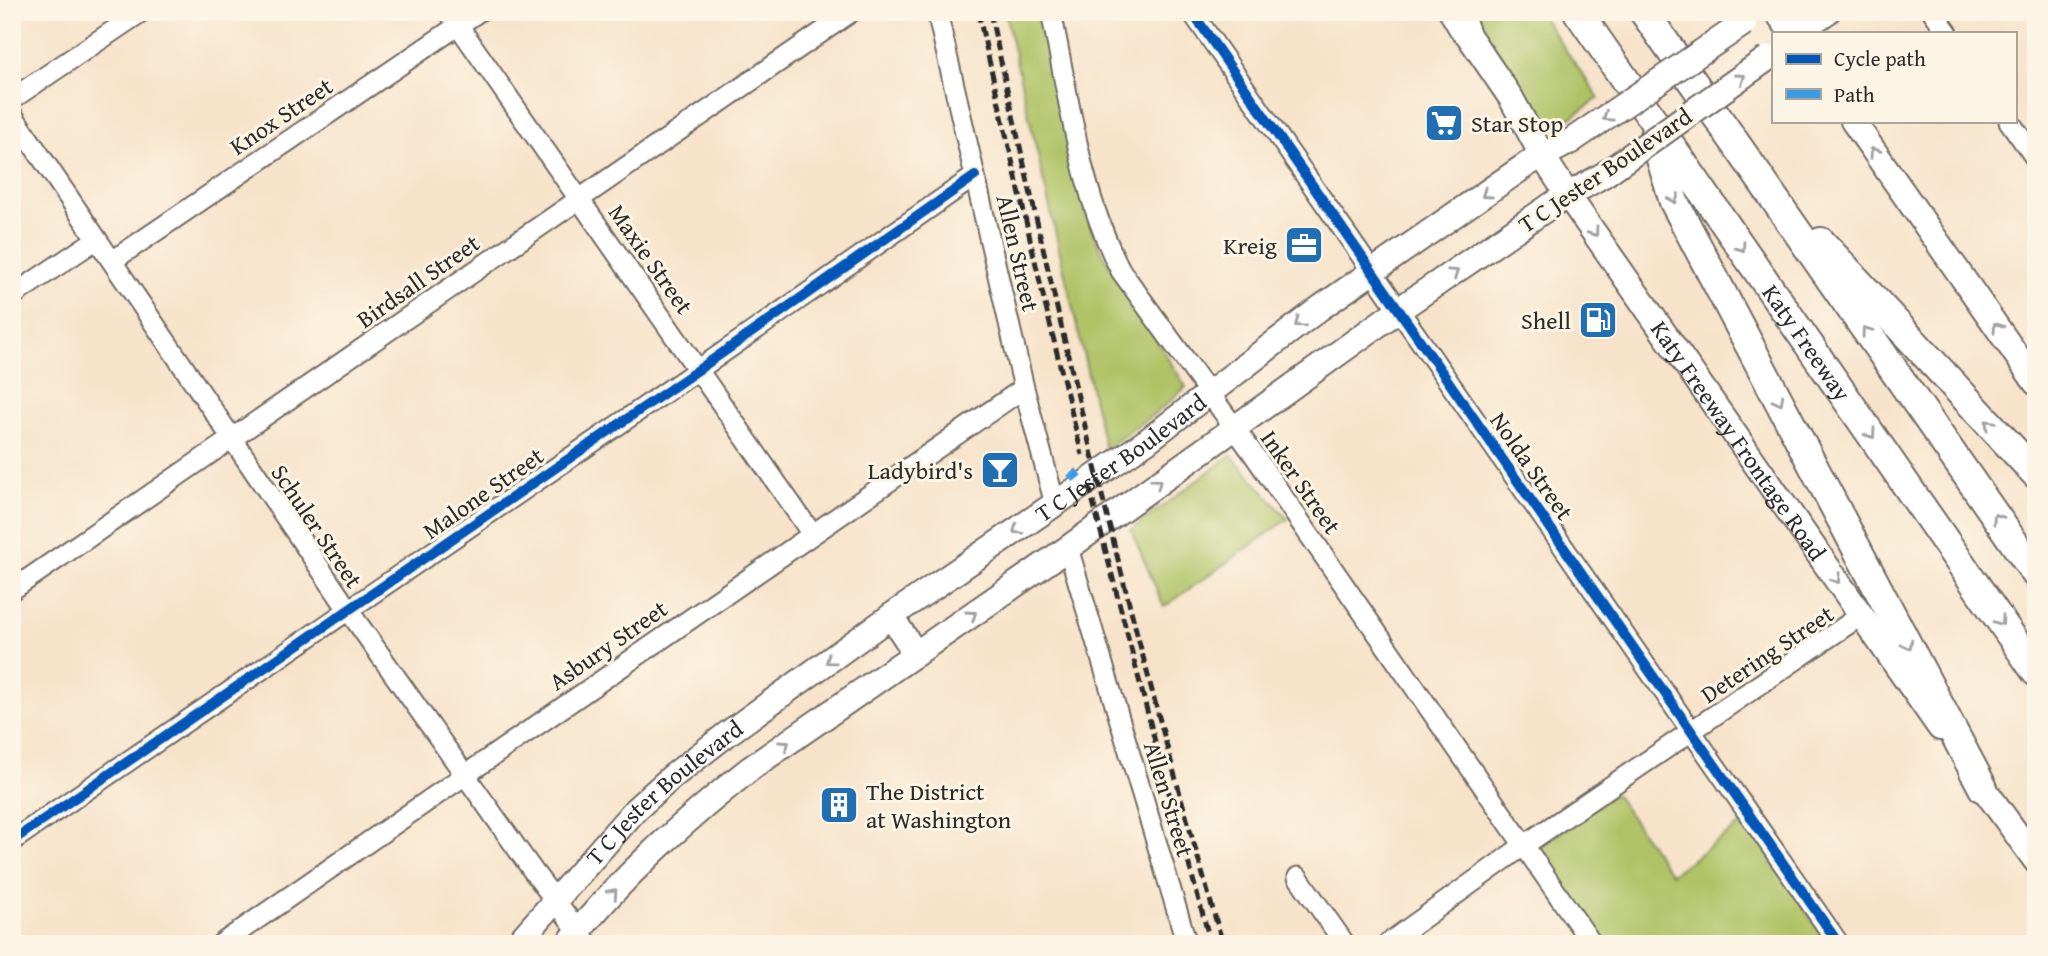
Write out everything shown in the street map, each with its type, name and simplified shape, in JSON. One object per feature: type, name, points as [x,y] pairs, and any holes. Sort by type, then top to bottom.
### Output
[{"type":"highway","name":"Katy Freeway","points":[[1578,12],[2036,673]]},
{"type":"highway","points":[[1644,12],[2036,573]]},
{"type":"highway","points":[[1646,110],[1674,202],[1983,788]]},
{"type":"highway","points":[[1748,163],[2036,474]]},
{"type":"main road","points":[[1777,12],[1792,32]]},
{"type":"main road","points":[[1795,32],[1826,12]]},
{"type":"main road","name":"T C Jester Boulevard","points":[[517,944],[636,809],[727,734],[891,616],[1147,441],[1371,272],[1542,155],[1571,141],[1751,17]]},
{"type":"main road","name":"Katy Freeway Frontage Road","points":[[1456,18],[1511,97],[1542,155],[1567,194],[1700,381],[1860,615],[2036,861]]},
{"type":"main road","name":"T C Jester Boulevard","points":[[578,939],[648,855],[701,807],[751,768],[1068,548],[1397,311],[1567,194],[1593,180],[1771,56]]},
{"type":"main road","points":[[1854,122],[2036,383]]},
{"type":"main road","points":[[891,616],[916,654]]},
{"type":"main road","points":[[727,734],[751,768]]},
{"type":"street","points":[[12,99],[141,12]]},
{"type":"street","name":"Knox Street","points":[[112,261],[454,19],[478,12]]},
{"type":"street","name":"Birdsall Street","points":[[12,590],[851,12]]},
{"type":"street","name":"Allen Street","points":[[937,12],[1024,388],[1055,504]]},
{"type":"street","name":"Inker Street","points":[[1051,12],[1090,197],[1110,250],[1122,271],[1592,944]]},
{"type":"street","name":"Nolda Street","points":[[1192,12],[1397,311],[1839,944]]},
{"type":"street","points":[[1933,12],[1947,32]]},
{"type":"street","name":"Maxie Street","points":[[454,19],[812,534]]},
{"type":"street","name":"Schuler Street","points":[[12,114],[349,611],[555,899],[578,939]]},
{"type":"street","points":[[2010,122],[2036,159]]},
{"type":"street","name":"Malone Street","points":[[12,841],[698,370],[975,176]]},
{"type":"street","points":[[12,296],[97,239]]},
{"type":"street","name":"Asbury Street","points":[[221,944],[1024,388]]},
{"type":"street","name":"Allen Street","points":[[1068,548],[1186,944]]},
{"type":"street","name":"Detering Street","points":[[1387,944],[1523,846],[1860,615]]},
{"type":"street","points":[[1298,877],[1345,944]]},
{"type":"green space","points":[[1005,12],[1042,12],[1091,227],[1104,256],[1186,387],[1161,409],[1105,449]]},
{"type":"green space","points":[[1470,12],[1539,12],[1599,98],[1553,130]]},
{"type":"green space","points":[[1231,455],[1288,519],[1164,607],[1131,530]]},
{"type":"green space","points":[[1615,794],[1671,874],[1746,821],[1828,944],[1603,944],[1541,856],[1543,844]]},
{"type":"railway","points":[[978,12],[1082,455]]},
{"type":"railway","points":[[990,12],[1127,597],[1223,944]]},
{"type":"railway","points":[[1089,486],[1159,757],[1211,944]]},
{"type":"marked path","points":[[1070,479],[1079,472]]},
{"type":"cycle path","points":[[1192,12],[1839,944]]},
{"type":"cycle path","points":[[12,841],[698,370],[975,176]]},
{"type":"place","name":"Star Stop","points":[[1444,123]]},
{"type":"place","name":"Kreig","points":[[1304,245]]},
{"type":"place","name":"Shell","points":[[1598,320]]},
{"type":"place","name":"Ladybird's","points":[[1000,470]]},
{"type":"place","name":"The District at Washington","points":[[839,805]]}]
